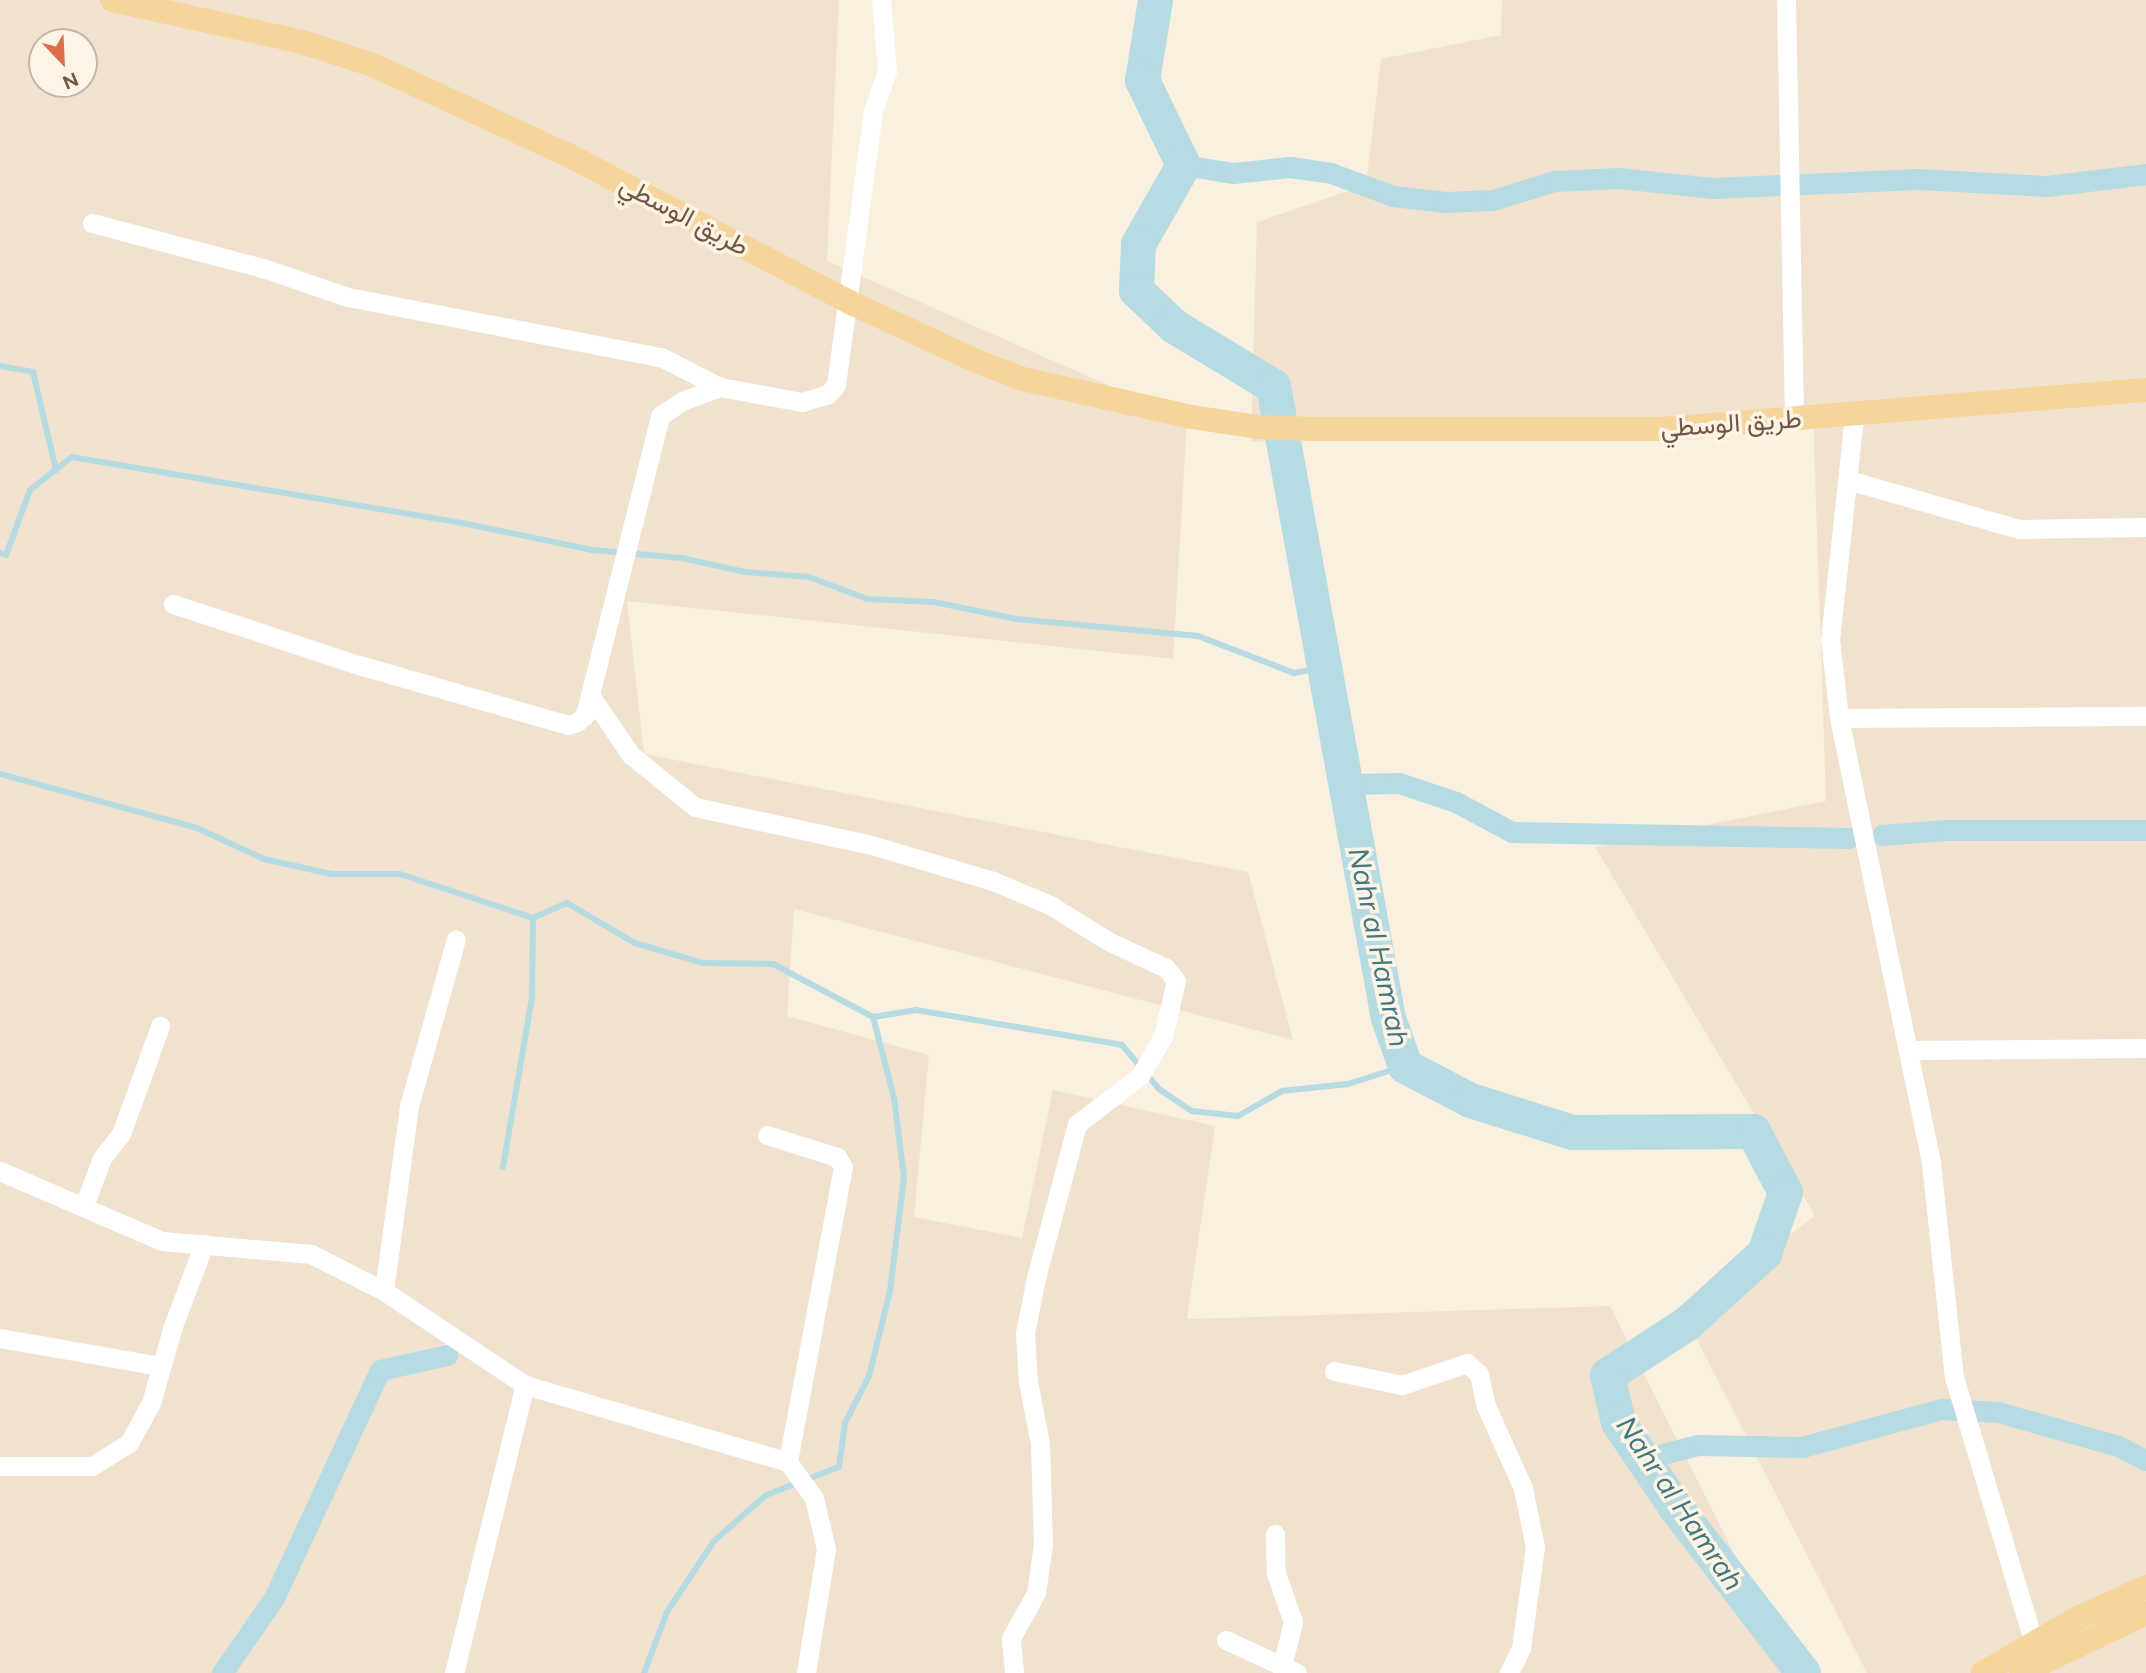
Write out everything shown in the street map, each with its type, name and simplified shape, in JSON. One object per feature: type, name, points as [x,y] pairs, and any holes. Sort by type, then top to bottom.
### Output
[{"type":"main road","name":"طريق الوسطي","points":[[112,0],[299,41],[435,90],[849,302],[1023,379],[1145,408],[1257,427],[1661,429],[1794,421],[2146,390]]},
{"type":"main road","points":[[2034,1663],[2146,1587]]},
{"type":"main road","points":[[1983,1673],[2034,1663],[2146,1613]]},
{"type":"street","points":[[92,223],[266,269],[348,297],[661,357],[720,387],[802,402],[828,394],[836,385],[873,111],[887,71],[881,0]]},
{"type":"street","points":[[1786,0],[1794,421]]},
{"type":"street","points":[[173,604],[336,658],[568,725],[585,715],[660,416],[682,401],[720,387]]},
{"type":"street","points":[[1854,416],[1830,639],[1839,719],[1910,1050],[1931,1163],[1954,1377],[2034,1663]]},
{"type":"street","points":[[1848,480],[2019,529],[2146,527]]},
{"type":"street","points":[[590,695],[631,755],[695,807],[868,844],[956,868],[1029,894],[1166,968],[1177,987],[1153,1053],[1140,1076],[1077,1124],[1036,1278],[1025,1333],[1028,1382],[1040,1444],[1043,1544],[1036,1593],[1011,1638],[1014,1673]]},
{"type":"street","points":[[1839,719],[2146,716]]},
{"type":"street","points":[[384,1291],[409,1106],[456,939]]},
{"type":"street","points":[[84,1206],[102,1158],[121,1134],[160,1026]]},
{"type":"street","points":[[1910,1050],[2146,1048]]},
{"type":"street","points":[[767,1135],[837,1157],[843,1167],[794,1468]]},
{"type":"street","points":[[0,1171],[162,1241],[311,1254],[384,1291],[525,1385],[794,1468],[814,1498],[826,1549],[806,1673]]},
{"type":"street","points":[[0,1466],[92,1466],[129,1443],[151,1403],[161,1366],[204,1244]]},
{"type":"street","points":[[0,1338],[161,1366]]},
{"type":"street","points":[[1334,1371],[1402,1385],[1467,1363],[1479,1374],[1490,1416],[1524,1488],[1535,1547],[1521,1648],[1510,1673]]},
{"type":"street","points":[[454,1673],[525,1385]]},
{"type":"street","points":[[1226,1640],[1290,1670],[1293,1622],[1276,1573],[1275,1534]]},
{"type":"shaded area","points":[[0,0],[839,0],[827,261],[1187,420],[1173,659],[627,601],[644,754],[1248,872],[1293,1040],[794,909],[787,1016],[929,1055],[914,1217],[1022,1238],[1053,1090],[1215,1126],[1187,1319],[1610,1306],[1794,1673],[0,1673]]},
{"type":"shaded area","points":[[1502,0],[2146,0],[2146,1673],[1867,1673],[1684,1314],[1815,1216],[1595,847],[1826,801],[1813,412],[1251,442],[1257,222],[1366,185],[1381,59],[1501,35]]},
{"type":"waterway","name":"Nahr al Hamrah","points":[[1155,0],[1142,80],[1183,165],[1138,244],[1136,290],[1174,326],[1273,386],[1388,1018],[1405,1066],[1470,1100],[1572,1132],[1753,1131],[1785,1192],[1764,1253],[1687,1323],[1607,1375],[1618,1422],[1676,1508],[1803,1673]]},
{"type":"waterway","points":[[1183,165],[1233,173],[1290,167],[1331,173],[1393,196],[1446,202],[1493,200],[1554,181],[1619,178],[1713,188],[1918,179],[2047,186],[2146,174]]},
{"type":"waterway","points":[[0,366],[33,372],[56,470]]},
{"type":"waterway","points":[[0,553],[6,555],[30,490],[72,457],[467,524],[592,550],[682,558],[745,572],[809,577],[867,599],[934,602],[1016,619],[1198,636],[1294,673],[1324,667]]},
{"type":"waterway","points":[[0,774],[197,828],[264,859],[331,874],[400,874],[533,918],[567,903],[635,943],[703,963],[773,964],[873,1017],[916,1010],[1122,1045],[1159,1089],[1192,1111],[1238,1116],[1282,1091],[1348,1084],[1405,1066]]},
{"type":"waterway","points":[[1347,784],[1399,783],[1456,802],[1512,832],[1849,838]]},
{"type":"waterway","points":[[1882,835],[1946,830],[2146,830]]},
{"type":"waterway","points":[[503,1167],[532,998],[533,918]]},
{"type":"waterway","points":[[644,1673],[667,1612],[714,1541],[766,1495],[839,1467],[845,1423],[869,1376],[890,1291],[904,1177],[894,1098],[873,1017]]},
{"type":"waterway","points":[[222,1673],[274,1598],[380,1370],[447,1355]]},
{"type":"waterway","points":[[1643,1459],[1698,1445],[1802,1447],[1942,1409],[1998,1412],[2118,1446],[2146,1460]]}]
